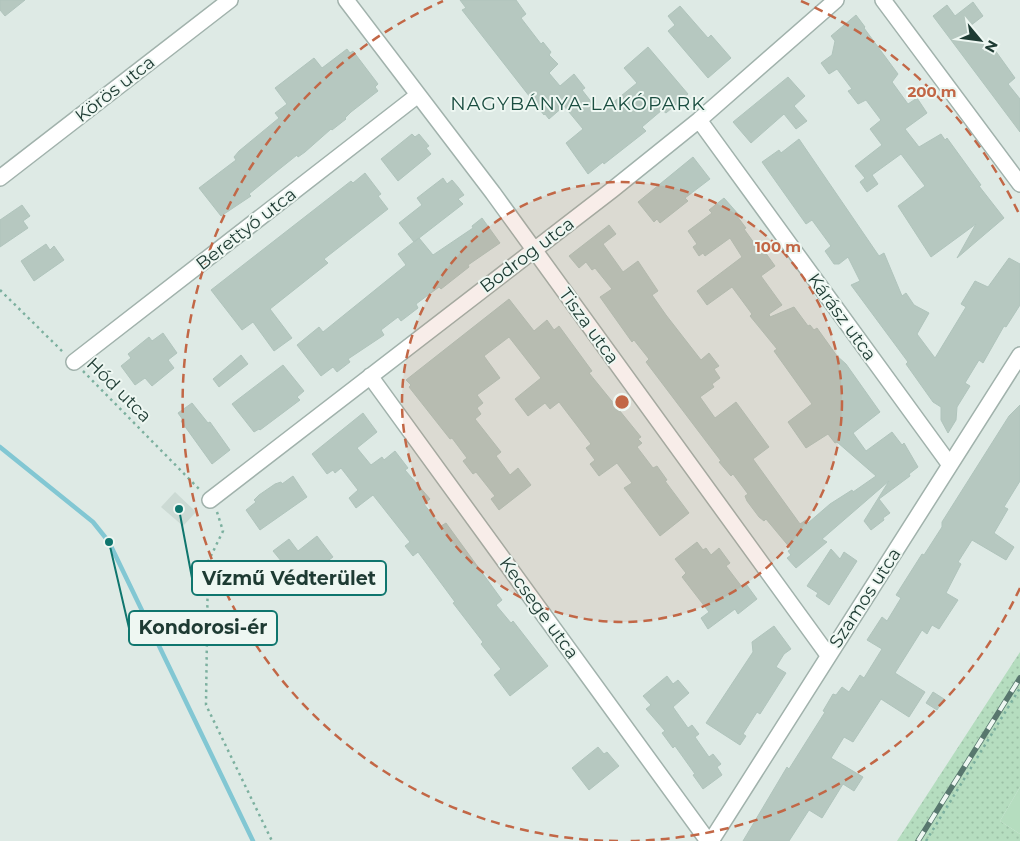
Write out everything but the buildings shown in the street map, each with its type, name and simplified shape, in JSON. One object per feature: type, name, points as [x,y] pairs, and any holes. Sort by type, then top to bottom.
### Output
[{"type":"street","name":"Körös utca","points":[[0,178],[230,0]]},
{"type":"street","name":"Tisza utca","points":[[346,0],[534,250],[828,656]]},
{"type":"street","name":"Bodrog utca","points":[[213,506],[370,376],[699,120],[836,0]]},
{"type":"street","points":[[882,0],[1019,179]]},
{"type":"street","name":"Berettyó utca","points":[[74,362],[418,95]]},
{"type":"street","name":"Kárász utca","points":[[699,120],[950,465]]},
{"type":"street","name":"Szamos utca","points":[[709,841],[1020,355]]},
{"type":"street","name":"Kecsege utca","points":[[370,376],[709,841]]},
{"type":"path","name":"Hód utca","points":[[0,290],[74,362],[213,506]]},
{"type":"path","points":[[213,506],[223,531],[208,562],[206,705],[272,841]]},
{"type":"path","points":[[926,841],[1020,688]]},
{"type":"shaded area","points":[[175,492],[196,512],[183,526],[161,507]]},
{"type":"green space","points":[[1020,652],[1020,787],[1000,821],[1020,834],[1020,841],[897,841]]},
{"type":"green space","points":[[1020,787],[1020,834],[1000,821]]},
{"type":"waterway","points":[[0,447],[93,522],[109,542],[253,841]]},
{"type":"railway","points":[[918,841],[1020,678]]},
{"type":"place","name":"Vízmű Védterület","points":[[179,509]]},
{"type":"place","name":"Kondorosi-ér","points":[[109,542]]},
{"type":"district","name":"NAGYBÁNYA-LAKÓPARK","points":[[578,103]]}]
